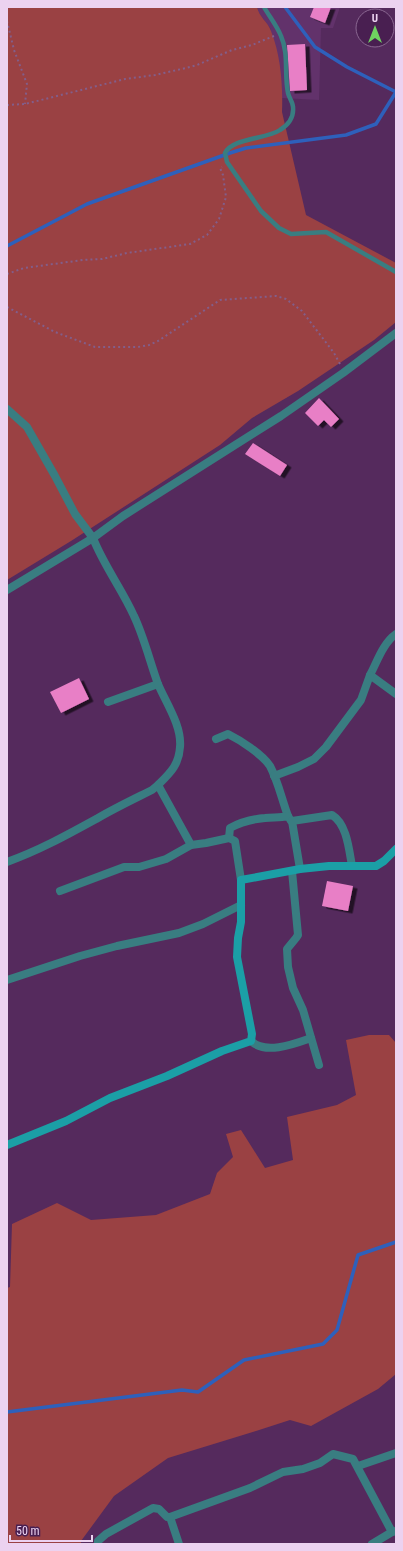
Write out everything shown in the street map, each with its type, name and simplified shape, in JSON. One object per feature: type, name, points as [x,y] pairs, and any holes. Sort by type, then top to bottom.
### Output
[{"type":"street","points":[[7,590],[93,538],[123,516],[281,416],[343,373],[396,333]]},
{"type":"street","points":[[7,409],[27,427],[75,514],[93,538],[105,565],[135,617],[158,684],[177,729],[180,740],[180,747],[174,768],[152,790],[62,838],[7,862]]},
{"type":"street","points":[[274,776],[298,767],[314,758],[326,747],[361,700],[370,675],[385,646],[396,634]]},
{"type":"street","points":[[370,675],[396,694]]},
{"type":"street","points":[[108,702],[158,684]]},
{"type":"street","points":[[216,739],[226,734],[232,736],[265,760],[274,776],[290,819],[296,870],[298,935],[286,949],[288,967],[293,988],[303,1010],[319,1065]]},
{"type":"street","points":[[158,785],[191,845]]},
{"type":"street","points":[[229,838],[230,828],[242,822],[264,818],[290,819],[332,815],[338,818],[342,827],[352,866]]},
{"type":"street","points":[[60,891],[124,867],[139,867],[166,859],[191,845],[229,838],[235,841],[241,880],[241,922],[237,957],[252,1034],[251,1041],[256,1047],[269,1048],[311,1038]]},
{"type":"street","points":[[241,880],[296,870],[329,866],[376,866],[384,861],[396,849]]},
{"type":"street","points":[[7,980],[80,956],[117,946],[179,933],[203,924],[241,905]]},
{"type":"street","points":[[7,1145],[66,1121],[110,1098],[154,1082],[251,1041]]},
{"type":"street","points":[[358,1466],[396,1453]]},
{"type":"street","points":[[98,1544],[98,1541],[106,1534],[153,1508],[159,1509],[167,1517],[170,1517],[250,1488],[283,1472],[303,1469],[320,1463],[333,1454],[353,1459],[394,1532],[372,1544]]},
{"type":"street","points":[[170,1517],[179,1544]]},
{"type":"lane","points":[[264,7],[281,35],[285,48],[288,94],[293,106],[292,116],[289,122],[279,131],[231,146],[226,157],[261,211],[279,228],[291,234],[326,232],[396,272]]},
{"type":"path","points":[[7,21],[14,50],[27,84],[25,104]]},
{"type":"path","points":[[7,105],[25,104],[125,79],[155,76],[197,65],[232,50],[281,35]]},
{"type":"path","points":[[7,274],[24,268],[102,259],[127,253],[190,244],[207,235],[219,219],[226,197],[223,175],[220,168],[226,157]]},
{"type":"path","points":[[7,307],[55,332],[95,347],[138,347],[149,346],[158,341],[220,300],[276,296],[286,299],[302,311],[340,362],[343,373]]},
{"type":"shaded area","points":[[7,7],[257,7],[258,11],[270,28],[277,51],[282,82],[282,112],[306,215],[396,263],[396,322],[374,340],[298,391],[252,418],[220,445],[71,541],[7,580]]},
{"type":"shaded area","points":[[257,7],[340,7],[333,28],[321,28],[319,100],[282,98],[281,79],[270,28],[258,12]]},
{"type":"shaded area","points":[[369,1035],[389,1035],[396,1043],[396,1374],[378,1389],[311,1426],[290,1420],[168,1458],[114,1496],[81,1541],[81,1544],[7,1544],[7,1288],[10,1287],[12,1224],[57,1203],[91,1220],[156,1215],[210,1194],[217,1173],[233,1157],[226,1134],[241,1130],[265,1168],[293,1160],[287,1117],[337,1105],[356,1095],[346,1040]]},
{"type":"building","points":[[314,7],[331,7],[325,23],[310,17]]},
{"type":"building","points":[[305,44],[307,90],[290,91],[287,45]]},
{"type":"building","points":[[319,398],[339,419],[331,427],[324,420],[318,426],[305,413]]},
{"type":"building","points":[[253,443],[287,465],[280,476],[245,454]]},
{"type":"building","points":[[79,678],[89,699],[61,713],[50,692]]},
{"type":"building","points":[[327,881],[353,886],[348,911],[322,906]]},
{"type":"waterway","points":[[285,7],[315,47],[347,67],[396,92]]},
{"type":"waterway","points":[[7,246],[87,204],[230,153],[246,148],[346,135],[376,124],[396,92]]},
{"type":"waterway","points":[[7,1412],[182,1390],[198,1392],[244,1360],[323,1344],[337,1330],[358,1255],[396,1242]]}]
